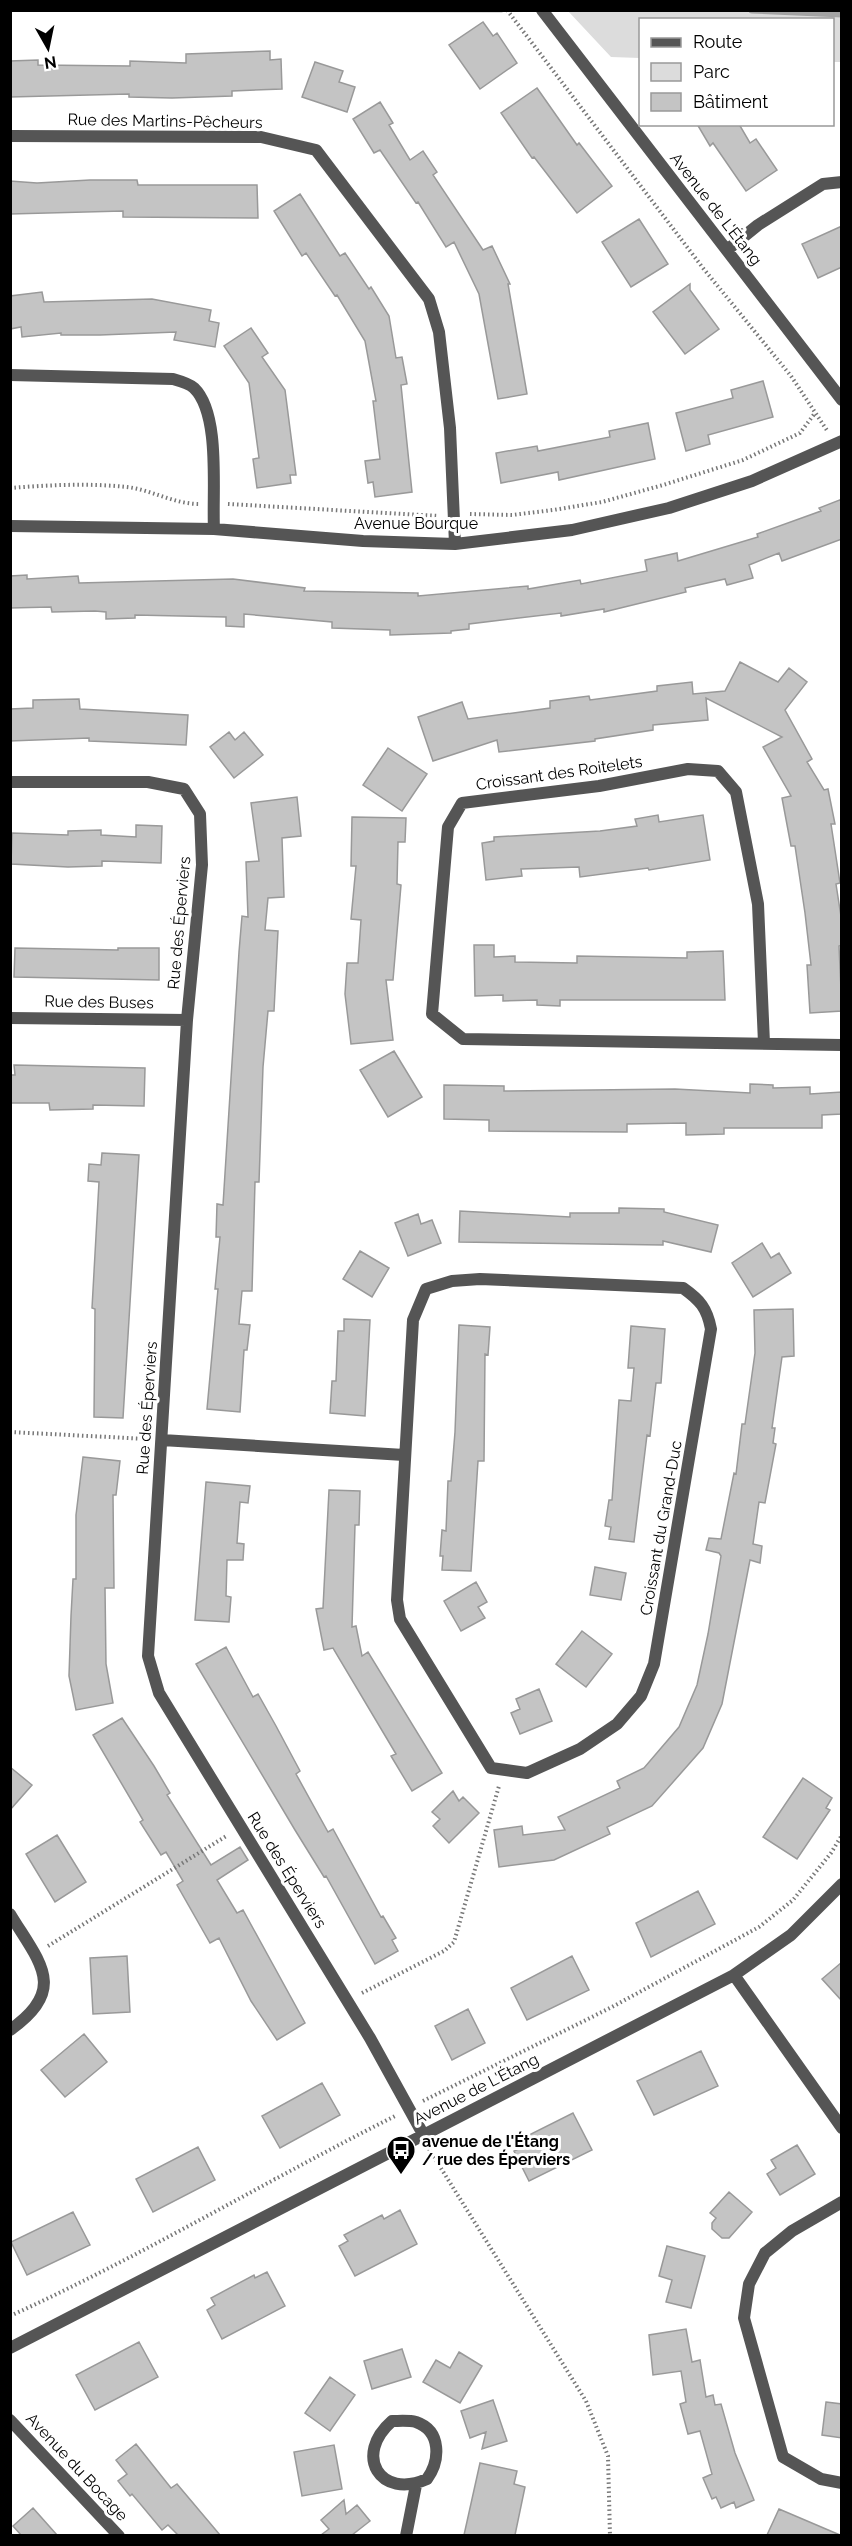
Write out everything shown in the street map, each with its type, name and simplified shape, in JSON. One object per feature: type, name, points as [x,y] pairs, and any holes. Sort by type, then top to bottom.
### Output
[{"type":"street","name":"Avenue de L'Étang","points":[[542,10],[842,400]]},
{"type":"street","name":"Rue des Martins-Pêcheurs","points":[[10,136],[261,137],[316,150],[429,299],[439,332],[450,428],[455,543]]},
{"type":"street","points":[[727,250],[758,225],[823,184],[842,182]]},
{"type":"street","points":[[10,375],[173,379],[194,387],[206,405],[212,434],[214,529]]},
{"type":"street","name":"Avenue Bourque","points":[[10,526],[214,529],[363,541],[455,543],[572,530],[669,508],[752,482],[842,441]]},
{"type":"street","name":"Croissant des Roitelets","points":[[764,1043],[758,904],[736,792],[718,771],[688,768],[599,786],[462,803],[448,827],[432,1014],[463,1039],[842,1045]]},
{"type":"street","name":"Rue des Éperviers","points":[[10,783],[148,782],[184,789],[200,814],[202,864],[188,1020],[148,1656],[159,1693],[348,2000],[405,2096],[423,2134]]},
{"type":"street","name":"Rue des Buses","points":[[10,1018],[188,1020]]},
{"type":"street","name":"Croissant du Grand-Duc","points":[[480,1279],[665,1285],[683,1288],[698,1298],[708,1311],[711,1329],[654,1664],[641,1696],[617,1724],[580,1749],[527,1773],[491,1768],[400,1619],[397,1600],[404,1455],[413,1320],[426,1289],[452,1281],[480,1279]]},
{"type":"street","points":[[162,1440],[404,1455]]},
{"type":"street","name":"Avenue de L'Étang","points":[[10,2348],[734,1975],[791,1935],[842,1884]]},
{"type":"street","points":[[10,1914],[43,1970],[46,1988],[30,2016],[10,2030]]},
{"type":"street","points":[[734,1975],[842,2128]]},
{"type":"street","points":[[842,2202],[792,2231],[765,2253],[749,2284],[744,2318],[783,2457],[821,2479],[842,2483]]},
{"type":"street","name":"Avenue du Bocage","points":[[10,2421],[119,2535]]},
{"type":"street","points":[[392,2421],[416,2422],[432,2433],[436,2445],[434,2470],[427,2480],[416,2485],[402,2486],[390,2482],[380,2476],[374,2466],[374,2446],[384,2428],[392,2421]]},
{"type":"street","points":[[406,2535],[416,2485]]},
{"type":"path","points":[[479,513],[512,515],[553,510],[602,502],[663,486],[743,460],[800,433],[815,413],[791,376],[703,268],[507,10]]},
{"type":"path","points":[[10,488],[41,485],[128,487],[186,504]]},
{"type":"path","points":[[235,504],[429,516]]},
{"type":"path","points":[[10,1432],[162,1440]]},
{"type":"path","points":[[348,2000],[444,1951],[454,1942],[503,1770]]},
{"type":"path","points":[[35,1954],[241,1827]]},
{"type":"path","points":[[429,2097],[612,2007],[759,1927],[793,1900],[831,1853],[842,1835]]},
{"type":"path","points":[[10,2316],[115,2265],[235,2199],[395,2116]]},
{"type":"path","points":[[423,2134],[430,2154],[586,2401],[608,2456],[610,2535]]},
{"type":"green space","points":[[501,10],[503,13],[23,11]]},
{"type":"green space","points":[[568,11],[841,11],[841,62],[834,62],[834,18],[639,18],[639,58],[611,57]]},
{"type":"building","points":[[483,22],[493,36],[497,33],[517,63],[480,89],[449,45]]},
{"type":"building","points":[[270,51],[270,60],[281,59],[282,89],[232,91],[232,96],[172,98],[129,97],[129,94],[10,97],[10,61],[38,60],[38,65],[130,66],[130,61],[186,63],[186,54]]},
{"type":"building","points":[[315,62],[343,71],[339,82],[355,87],[347,112],[302,97]]},
{"type":"building","points":[[537,88],[577,145],[579,143],[612,186],[577,213],[534,157],[532,158],[501,113]]},
{"type":"building","points":[[380,102],[393,123],[389,125],[410,160],[423,151],[437,172],[433,175],[483,250],[492,246],[510,284],[508,284],[527,394],[498,399],[479,294],[454,242],[446,247],[418,202],[416,203],[380,150],[374,153],[353,119]]},
{"type":"building","points":[[698,126],[740,126],[750,143],[756,139],[777,170],[746,191],[713,143],[710,146]]},
{"type":"building","points":[[137,180],[138,185],[257,185],[258,218],[123,217],[123,211],[10,214],[10,181],[37,183]]},
{"type":"building","points":[[300,194],[340,256],[345,253],[369,289],[371,287],[389,316],[396,358],[402,357],[407,384],[401,385],[412,492],[375,497],[373,482],[368,483],[365,461],[380,459],[373,401],[376,401],[365,341],[337,295],[335,296],[306,253],[302,256],[274,211]]},
{"type":"building","points":[[639,219],[668,264],[631,287],[602,242]]},
{"type":"building","points":[[842,226],[842,267],[818,278],[802,244]]},
{"type":"building","points":[[690,284],[690,290],[719,329],[685,354],[653,312]]},
{"type":"building","points":[[42,292],[44,302],[152,299],[211,310],[209,321],[219,323],[215,347],[174,340],[176,332],[100,335],[61,335],[61,333],[22,337],[21,327],[10,329],[10,296]]},
{"type":"building","points":[[251,328],[268,353],[262,357],[285,390],[296,475],[290,475],[291,483],[257,488],[253,459],[259,458],[249,383],[224,346]]},
{"type":"building","points":[[763,381],[773,417],[708,435],[710,444],[686,451],[676,413],[733,398],[731,390]]},
{"type":"building","points":[[648,423],[655,459],[559,480],[558,472],[501,483],[496,453],[537,446],[538,451],[610,437],[609,431]]},
{"type":"building","points":[[842,499],[842,539],[782,561],[779,553],[749,565],[753,578],[727,585],[725,579],[685,588],[686,592],[604,612],[604,609],[561,616],[561,613],[469,624],[469,629],[451,631],[451,633],[390,635],[390,630],[332,628],[332,622],[244,614],[244,627],[226,626],[226,617],[135,615],[135,618],[106,619],[106,612],[52,612],[51,607],[10,608],[10,576],[27,575],[27,579],[78,576],[79,583],[233,579],[305,588],[304,591],[418,593],[418,596],[528,586],[528,589],[580,580],[581,584],[647,571],[645,560],[677,553],[678,561],[758,537],[757,534],[821,511],[819,508]]},
{"type":"building","points":[[740,662],[778,682],[789,668],[807,682],[785,710],[812,759],[807,762],[824,790],[828,789],[835,824],[831,824],[840,883],[836,884],[842,923],[842,945],[839,946],[842,1011],[810,1013],[807,965],[811,965],[805,913],[795,846],[791,846],[782,798],[791,796],[763,747],[782,737],[706,698],[708,720],[653,725],[653,730],[595,739],[595,741],[499,752],[497,740],[433,761],[418,717],[462,702],[468,719],[550,708],[550,701],[589,696],[590,700],[657,691],[657,686],[692,682],[693,694],[725,691]]},
{"type":"building","points":[[79,699],[80,709],[188,715],[186,745],[89,741],[89,738],[10,741],[10,709],[33,708],[33,700]]},
{"type":"building","points":[[229,732],[235,740],[244,732],[263,755],[234,778],[210,747]]},
{"type":"building","points":[[388,748],[427,774],[402,811],[363,785]]},
{"type":"building","points":[[297,797],[301,836],[282,838],[284,897],[268,898],[265,930],[278,931],[274,1011],[268,1011],[263,1067],[259,1182],[255,1182],[252,1291],[242,1291],[239,1324],[250,1325],[247,1350],[244,1350],[240,1412],[207,1409],[218,1289],[215,1289],[220,1237],[216,1237],[217,1204],[223,1205],[242,916],[248,917],[246,862],[259,861],[251,803]]},
{"type":"building","points":[[658,815],[659,822],[703,815],[710,860],[649,870],[648,868],[580,877],[579,867],[521,869],[522,876],[486,880],[482,843],[494,841],[494,837],[600,831],[637,826],[635,819]]},
{"type":"building","points":[[352,817],[406,818],[405,842],[398,842],[397,884],[401,885],[393,980],[386,980],[393,1040],[351,1044],[345,994],[347,963],[358,963],[361,920],[351,919],[356,866],[351,866]]},
{"type":"building","points":[[136,825],[162,826],[161,863],[102,861],[102,866],[68,867],[11,864],[12,833],[68,835],[68,831],[101,830],[101,835],[136,837]]},
{"type":"building","points":[[474,945],[494,945],[494,957],[515,956],[515,962],[577,963],[577,956],[687,958],[687,952],[723,951],[725,1000],[560,1000],[560,1006],[537,1005],[537,1000],[503,1001],[503,995],[475,996]]},
{"type":"building","points":[[15,948],[118,950],[118,948],[159,948],[159,980],[14,977]]},
{"type":"building","points":[[394,1051],[422,1097],[388,1117],[360,1070]]},
{"type":"building","points":[[14,1065],[145,1068],[144,1106],[93,1105],[93,1109],[50,1110],[49,1103],[10,1103],[10,1075],[15,1075]]},
{"type":"building","points":[[750,1084],[773,1085],[773,1088],[810,1087],[810,1094],[842,1092],[842,1114],[822,1115],[822,1128],[724,1128],[724,1134],[686,1135],[686,1123],[627,1124],[627,1132],[489,1131],[489,1120],[444,1119],[444,1085],[504,1086],[504,1091],[675,1089],[750,1093]]},
{"type":"building","points":[[102,1153],[139,1155],[123,1418],[94,1417],[95,1309],[92,1308],[99,1182],[88,1181],[89,1164],[101,1165]]},
{"type":"building","points":[[619,1208],[664,1209],[664,1212],[718,1225],[711,1252],[663,1241],[663,1245],[459,1242],[460,1211],[570,1217],[570,1213],[619,1213]]},
{"type":"building","points":[[418,1214],[421,1224],[432,1220],[441,1243],[408,1256],[395,1223]]},
{"type":"building","points":[[762,1243],[771,1258],[779,1253],[791,1273],[753,1297],[732,1263]]},
{"type":"building","points":[[360,1251],[389,1268],[372,1297],[343,1279]]},
{"type":"building","points":[[793,1309],[794,1356],[782,1357],[772,1428],[775,1428],[773,1443],[776,1444],[765,1503],[759,1502],[753,1544],[762,1546],[760,1563],[750,1560],[722,1704],[703,1748],[652,1806],[607,1827],[610,1834],[554,1860],[499,1867],[494,1830],[522,1826],[523,1835],[565,1830],[558,1817],[620,1788],[617,1781],[644,1768],[679,1727],[697,1685],[708,1634],[721,1556],[719,1553],[706,1550],[709,1538],[721,1539],[734,1473],[736,1474],[742,1424],[745,1424],[755,1353],[754,1310]]},
{"type":"building","points":[[344,1319],[370,1320],[365,1416],[330,1413],[332,1381],[336,1381],[338,1331],[344,1331]]},
{"type":"building","points":[[459,1325],[490,1327],[488,1355],[485,1354],[484,1461],[478,1461],[471,1571],[442,1570],[443,1556],[440,1556],[442,1530],[446,1531],[448,1481],[451,1481]]},
{"type":"building","points":[[631,1326],[665,1329],[661,1383],[656,1383],[650,1436],[647,1435],[634,1542],[609,1539],[611,1527],[605,1526],[609,1500],[612,1500],[619,1400],[631,1401],[634,1368],[628,1368]]},
{"type":"building","points":[[83,1457],[120,1461],[116,1495],[113,1495],[114,1588],[105,1588],[106,1664],[113,1703],[76,1710],[69,1676],[73,1579],[76,1579],[76,1515]]},
{"type":"building","points":[[206,1482],[250,1486],[248,1503],[240,1502],[237,1543],[244,1544],[243,1560],[227,1560],[226,1596],[231,1597],[229,1622],[195,1620]]},
{"type":"building","points":[[329,1490],[360,1491],[359,1525],[355,1525],[352,1627],[356,1626],[362,1656],[368,1652],[442,1773],[412,1791],[391,1756],[396,1754],[333,1648],[324,1650],[316,1609],[323,1608]]},
{"type":"building","points":[[595,1567],[626,1573],[621,1600],[590,1595]]},
{"type":"building","points":[[476,1582],[487,1602],[478,1607],[485,1618],[461,1631],[444,1601]]},
{"type":"building","points":[[582,1631],[612,1654],[586,1687],[556,1664]]},
{"type":"building","points":[[226,1647],[253,1697],[258,1694],[276,1726],[300,1771],[296,1774],[328,1832],[333,1829],[381,1917],[383,1916],[396,1938],[392,1940],[398,1951],[375,1964],[326,1876],[324,1877],[295,1830],[196,1664]]},
{"type":"building","points":[[539,1689],[552,1721],[520,1734],[511,1713],[520,1709],[516,1699]]},
{"type":"building","points":[[122,1718],[154,1766],[170,1793],[167,1795],[211,1865],[240,1847],[248,1860],[217,1880],[237,1913],[243,1910],[305,2023],[277,2040],[251,2001],[219,1938],[210,1943],[177,1885],[183,1881],[166,1852],[161,1855],[140,1822],[143,1820],[93,1735]]},
{"type":"building","points":[[10,1767],[32,1785],[10,1810]]},
{"type":"building","points":[[803,1778],[832,1798],[826,1808],[830,1810],[797,1859],[763,1837]]},
{"type":"building","points":[[453,1791],[459,1801],[463,1797],[479,1813],[449,1843],[433,1826],[440,1819],[432,1812]]},
{"type":"building","points":[[57,1835],[86,1882],[55,1902],[26,1854]]},
{"type":"building","points":[[698,1891],[715,1924],[651,1957],[636,1923]]},
{"type":"building","points":[[127,1956],[130,2012],[93,2014],[90,1958]]},
{"type":"building","points":[[572,1956],[589,1990],[527,2020],[511,1988]]},
{"type":"building","points":[[842,1962],[842,2001],[822,1979]]},
{"type":"building","points":[[468,2009],[485,2043],[452,2060],[435,2026]]},
{"type":"building","points":[[84,2034],[107,2062],[65,2097],[41,2070]]},
{"type":"building","points":[[701,2051],[718,2086],[654,2115],[637,2081]]},
{"type":"building","points":[[322,2083],[340,2115],[280,2148],[262,2116]]},
{"type":"building","points":[[573,2113],[592,2150],[529,2181],[514,2151],[523,2147],[519,2140]]},
{"type":"building","points":[[797,2145],[815,2174],[780,2195],[767,2174],[776,2168],[771,2160]]},
{"type":"building","points":[[198,2147],[215,2180],[153,2212],[136,2179]]},
{"type":"building","points":[[729,2192],[752,2212],[729,2238],[722,2238],[712,2229],[712,2223],[716,2218],[710,2213]]},
{"type":"building","points":[[400,2210],[417,2244],[355,2276],[339,2246],[348,2241],[344,2235],[382,2215],[384,2219]]},
{"type":"building","points":[[73,2212],[90,2245],[27,2275],[11,2242]]},
{"type":"building","points":[[667,2246],[705,2256],[691,2308],[666,2302],[672,2280],[659,2276]]},
{"type":"building","points":[[267,2272],[285,2306],[222,2339],[207,2310],[215,2305],[211,2298],[254,2275],[255,2278]]},
{"type":"building","points":[[686,2329],[692,2362],[700,2360],[706,2397],[713,2395],[715,2405],[721,2404],[735,2453],[754,2500],[736,2508],[734,2502],[721,2508],[716,2497],[712,2499],[703,2478],[712,2474],[700,2431],[688,2434],[680,2404],[686,2402],[681,2371],[653,2375],[649,2335]]},
{"type":"building","points":[[139,2342],[158,2377],[95,2410],[76,2375]]},
{"type":"building","points":[[402,2349],[411,2377],[372,2389],[364,2361]]},
{"type":"building","points":[[459,2352],[482,2366],[460,2403],[423,2382],[436,2360],[450,2368]]},
{"type":"building","points":[[330,2377],[355,2395],[330,2431],[305,2413]]},
{"type":"building","points":[[493,2400],[507,2441],[482,2449],[486,2432],[470,2438],[461,2411]]},
{"type":"building","points":[[826,2402],[842,2404],[842,2438],[822,2435]]},
{"type":"building","points":[[136,2444],[171,2488],[177,2484],[220,2535],[178,2535],[168,2525],[162,2530],[132,2494],[130,2496],[118,2481],[127,2474],[116,2460]]},
{"type":"building","points":[[334,2445],[342,2489],[302,2496],[294,2452]]},
{"type":"building","points":[[480,2463],[517,2471],[514,2484],[525,2487],[515,2535],[464,2535]]},
{"type":"building","points":[[344,2500],[346,2514],[357,2505],[370,2521],[352,2535],[321,2535],[329,2529],[321,2520]]},
{"type":"building","points":[[33,2508],[57,2535],[21,2535],[13,2526]]},
{"type":"building","points":[[779,2509],[840,2535],[767,2535]]},
{"type":"waterway","points":[[752,10],[842,14]]},
{"type":"place","name":"avenue de l'Étang / rue des Éperviers","points":[[401,2176]]}]
